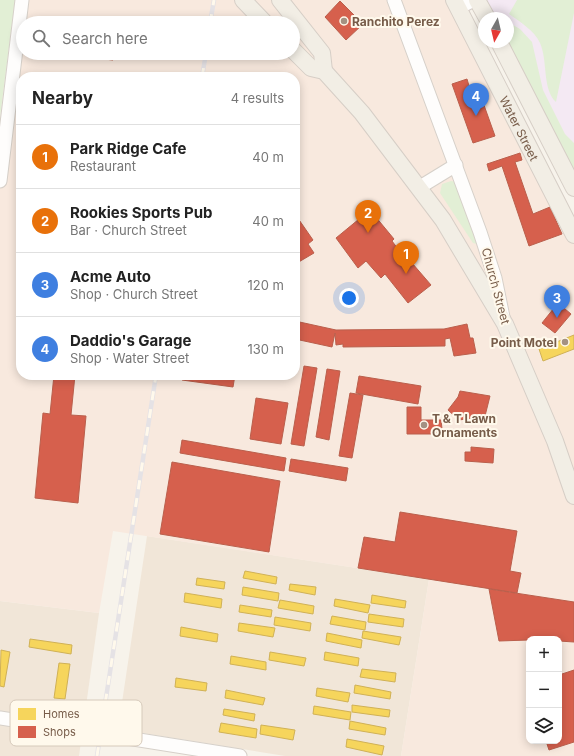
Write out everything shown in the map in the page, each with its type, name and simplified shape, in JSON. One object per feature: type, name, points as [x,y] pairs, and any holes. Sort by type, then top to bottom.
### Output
[{"type":"main road","points":[[243,0],[258,16]]},
{"type":"main road","points":[[476,0],[483,12]]},
{"type":"main road","points":[[281,2],[292,16]]},
{"type":"main road","name":"Water Street","points":[[456,4],[574,235]]},
{"type":"main road","points":[[300,26],[322,53],[324,71]]},
{"type":"main road","name":"Water Street","points":[[502,48],[574,188]]},
{"type":"main road","points":[[300,57],[311,68],[324,71],[362,113],[420,187],[443,220],[505,324]]},
{"type":"main road","name":"Church Street","points":[[505,324],[555,441],[574,496]]},
{"type":"street","points":[[20,16],[22,0]]},
{"type":"street","name":"Church Street","points":[[394,0],[456,165],[495,278],[505,324]]},
{"type":"street","points":[[456,4],[476,0]]},
{"type":"street","points":[[0,181],[16,49]]},
{"type":"street","points":[[420,187],[456,165]]},
{"type":"street","points":[[0,718],[10,720]]},
{"type":"street","points":[[142,743],[190,752],[240,756]]},
{"type":"shaded area","points":[[22,0],[454,0],[574,235],[574,756],[401,756],[429,579],[113,531],[99,613],[0,601],[0,181],[16,49],[16,60],[300,60],[300,16],[20,16]]},
{"type":"shaded area","points":[[477,0],[574,0],[574,188],[511,48],[514,48],[514,12],[484,12]]},
{"type":"shaded area","points":[[147,536],[429,579],[401,756],[285,756],[142,733],[142,700],[122,700]]},
{"type":"shaded area","points":[[0,601],[99,613],[87,700],[10,700],[10,746],[80,746],[79,756],[0,756]]},
{"type":"green space","points":[[0,0],[15,0],[0,117]]},
{"type":"green space","points":[[517,0],[574,0],[574,13],[556,102],[549,90],[540,43],[530,30],[514,17],[514,12],[510,12]]},
{"type":"green space","points":[[514,26],[520,29],[532,42],[543,90],[565,134],[574,143],[574,174],[510,48],[514,48]]},
{"type":"green space","points":[[451,181],[457,182],[477,244],[473,243],[440,193],[442,184]]},
{"type":"building: Homes","name":"Point Motel","points":[[574,335],[574,349],[543,361],[539,349]]},
{"type":"building: Homes","points":[[245,571],[277,577],[276,584],[243,578]]},
{"type":"building: Homes","points":[[197,578],[225,582],[224,589],[196,585]]},
{"type":"building: Homes","points":[[290,584],[316,587],[315,595],[289,590]]},
{"type":"building: Homes","points":[[243,587],[279,593],[278,601],[242,595]]},
{"type":"building: Homes","points":[[185,593],[222,599],[221,608],[184,602]]},
{"type":"building: Homes","points":[[372,595],[406,601],[405,608],[371,603]]},
{"type":"building: Homes","points":[[335,599],[370,605],[368,613],[334,606]]},
{"type":"building: Homes","points":[[280,600],[314,606],[313,614],[278,608]]},
{"type":"building: Homes","points":[[240,605],[272,610],[271,617],[239,612]]},
{"type":"building: Homes","points":[[369,614],[404,619],[403,627],[368,622]]},
{"type":"building: Homes","points":[[332,616],[366,622],[365,630],[330,624]]},
{"type":"building: Homes","points":[[275,617],[311,623],[310,631],[274,625]]},
{"type":"building: Homes","points":[[239,623],[275,628],[273,637],[238,631]]},
{"type":"building: Homes","points":[[181,627],[218,634],[217,642],[180,636]]},
{"type":"building: Homes","points":[[363,631],[401,637],[399,645],[362,638]]},
{"type":"building: Homes","points":[[327,633],[362,640],[361,648],[326,641]]},
{"type":"building: Homes","points":[[30,639],[72,645],[71,654],[29,647]]},
{"type":"building: Homes","points":[[1,650],[10,652],[4,687],[0,686]]},
{"type":"building: Homes","points":[[270,652],[306,658],[304,666],[269,660]]},
{"type":"building: Homes","points":[[325,652],[359,658],[358,666],[324,660]]},
{"type":"building: Homes","points":[[231,656],[266,662],[266,670],[230,664]]},
{"type":"building: Homes","points":[[59,663],[70,664],[65,699],[54,698]]},
{"type":"building: Homes","points":[[362,669],[396,673],[395,682],[360,677]]},
{"type":"building: Homes","points":[[176,678],[207,683],[206,691],[175,687]]},
{"type":"building: Homes","points":[[355,685],[391,692],[390,699],[354,693]]},
{"type":"building: Homes","points":[[317,688],[350,693],[348,702],[316,696]]},
{"type":"building: Homes","points":[[226,690],[265,698],[263,705],[225,698]]},
{"type":"building: Homes","points":[[352,705],[390,710],[389,717],[352,712]]},
{"type":"building: Homes","points":[[314,706],[351,712],[350,720],[313,714]]},
{"type":"building: Homes","points":[[224,709],[255,714],[254,721],[223,715]]},
{"type":"building: Homes","points":[[350,721],[386,728],[385,735],[349,729]]},
{"type":"building: Homes","points":[[221,723],[257,729],[256,738],[219,732]]},
{"type":"building: Homes","points":[[261,725],[295,730],[293,740],[260,734]]},
{"type":"building: Homes","points":[[347,739],[384,746],[382,755],[346,747]]},
{"type":"building: Shops","name":"Ranchito Perez","points":[[340,1],[363,24],[346,40],[325,17]]},
{"type":"building: Shops","points":[[467,79],[472,96],[480,94],[495,136],[473,143],[452,84]]},
{"type":"building: Shops","points":[[520,153],[522,160],[515,162],[533,214],[550,207],[562,234],[529,246],[502,166],[489,171],[487,164]]},
{"type":"building: Shops","points":[[370,210],[394,239],[392,241],[404,257],[406,256],[431,285],[408,303],[385,274],[381,278],[366,261],[358,268],[336,238]]},
{"type":"building: Shops","points":[[300,221],[313,240],[308,244],[314,253],[300,261]]},
{"type":"building: Shops","points":[[558,303],[571,314],[555,333],[542,323]]},
{"type":"building: Shops","points":[[300,322],[336,330],[444,329],[467,324],[470,338],[473,338],[476,353],[454,356],[450,338],[445,339],[445,346],[343,347],[343,344],[336,345],[335,333],[332,347],[300,340]]},
{"type":"building: Shops","points":[[304,366],[317,368],[304,446],[291,444]]},
{"type":"building: Shops","points":[[327,369],[340,371],[329,440],[316,437]]},
{"type":"building: Shops","points":[[359,376],[421,386],[418,404],[356,393]]},
{"type":"building: Shops","points":[[53,380],[74,380],[71,415],[86,416],[78,503],[35,498],[43,413],[50,414]]},
{"type":"building: Shops","points":[[182,380],[234,380],[233,387]]},
{"type":"building: Shops","points":[[460,391],[490,396],[485,416],[459,420],[448,410],[458,397]]},
{"type":"building: Shops","points":[[350,393],[363,395],[352,458],[339,456]]},
{"type":"building: Shops","points":[[256,398],[288,403],[281,444],[250,439]]},
{"type":"building: Shops","name":"T & T Lawn Ornaments","points":[[407,407],[421,407],[421,420],[441,420],[442,429],[436,429],[436,434],[407,434]]},
{"type":"building: Shops","points":[[182,440],[286,458],[284,471],[180,453]]},
{"type":"building: Shops","points":[[471,447],[494,449],[493,463],[465,461],[465,452],[471,452]]},
{"type":"building: Shops","points":[[291,459],[348,468],[346,481],[289,471]]},
{"type":"building: Shops","points":[[172,462],[280,481],[269,552],[160,534]]},
{"type":"building: Shops","points":[[400,512],[517,531],[510,571],[521,573],[517,593],[358,568],[364,537],[395,542]]},
{"type":"building: Shops","points":[[489,589],[574,602],[574,642],[562,641],[562,636],[526,636],[526,640],[499,641]]},
{"type":"building: Shops","points":[[574,670],[574,742],[549,750],[547,744],[562,744],[562,674]]},
{"type":"railway","points":[[211,16],[214,0]]},
{"type":"railway","points":[[203,72],[205,60]]},
{"type":"railway","points":[[106,700],[155,380]]},
{"type":"railway","points":[[97,756],[99,746]]},
{"type":"place","name":"Ranchito Perez","points":[[344,21]]},
{"type":"place","name":"Daddio's Garage","points":[[476,116]]},
{"type":"place","name":"Rookies Sports Pub","points":[[368,233]]},
{"type":"place","name":"Park Ridge Cafe","points":[[406,274]]},
{"type":"place","name":"Acme Auto","points":[[557,318]]},
{"type":"place","name":"Point Motel","points":[[565,342]]},
{"type":"place","name":"T & T Lawn Ornaments","points":[[424,425]]}]
